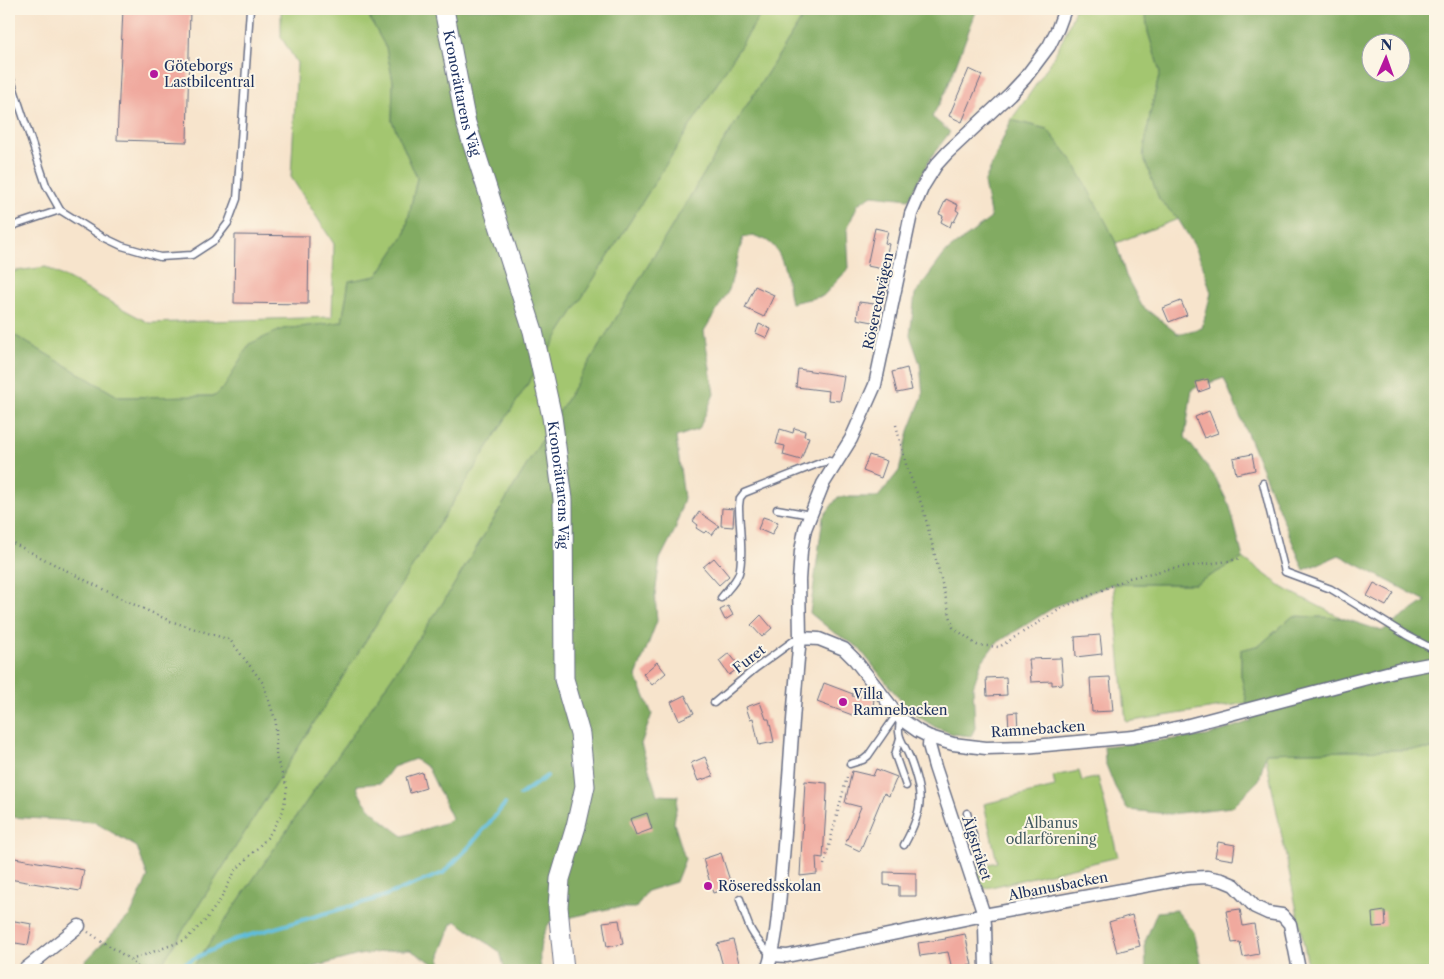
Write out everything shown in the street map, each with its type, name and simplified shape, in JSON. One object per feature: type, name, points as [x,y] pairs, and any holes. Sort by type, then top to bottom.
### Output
[{"type":"street","name":"Kronorättarens Väg","points":[[444,9],[466,123],[533,331],[552,417],[563,499],[564,679],[580,734],[585,786],[576,826],[560,879],[558,907],[564,970]]},
{"type":"street","name":"Röseredsvägen","points":[[800,638],[799,580],[805,530],[823,484],[851,439],[876,385],[912,214],[923,186],[932,170],[947,152],[1025,78],[1049,46],[1065,9]]},
{"type":"street","name":"Ramnebacken","points":[[800,638],[819,638],[844,649],[855,660],[899,717],[930,737],[953,744],[986,748],[1024,747],[1133,737],[1184,726],[1398,670],[1435,663]]},
{"type":"street","points":[[767,970],[778,906],[786,831],[793,706],[800,638]]},
{"type":"street","name":"Älgstråket","points":[[930,737],[929,745],[964,859],[984,915],[986,925],[986,970]]},
{"type":"street","name":"Albanusbacken","points":[[771,955],[787,956],[1124,888],[1188,878],[1207,877],[1234,885],[1255,907],[1268,913],[1282,915],[1290,924],[1299,970]]},
{"type":"street","points":[[24,970],[79,926]]},
{"type":"lane","points":[[9,74],[46,185],[60,210],[104,238],[122,246],[160,257],[192,255],[215,240],[228,223],[237,199],[250,9]]},
{"type":"lane","points":[[9,227],[60,210]]},
{"type":"lane","points":[[721,598],[739,574],[739,506],[740,498],[744,493],[820,463],[829,461],[837,463]]},
{"type":"lane","points":[[1263,483],[1284,572],[1331,589],[1406,635],[1431,648],[1435,655]]},
{"type":"lane","points":[[777,509],[811,515]]},
{"type":"lane","name":"Furet","points":[[714,702],[756,668],[800,638]]},
{"type":"lane","points":[[899,717],[898,729],[900,738],[909,755],[917,782],[920,803],[915,825],[904,845]]},
{"type":"lane","points":[[850,764],[863,760],[868,756],[899,717]]},
{"type":"lane","points":[[900,738],[895,755],[906,786]]},
{"type":"lane","points":[[964,859],[973,858],[978,854],[967,812]]},
{"type":"lane","points":[[740,899],[750,930],[771,955]]},
{"type":"path","points":[[896,425],[907,468],[923,508],[953,627],[977,645],[999,646],[1062,608],[1129,578],[1174,568],[1241,558]]},
{"type":"path","points":[[9,541],[120,598],[170,621],[230,640],[264,683],[276,722],[276,757],[287,788],[284,811],[268,837],[236,870],[221,899],[204,922],[185,940],[131,960]]},
{"type":"path","points":[[824,866],[850,764]]},
{"type":"path","points":[[79,926],[131,960],[140,970]]},
{"type":"green space","points":[[281,9],[365,9],[386,48],[393,81],[392,121],[417,178],[405,234],[377,276],[349,281],[342,322],[283,329],[215,396],[119,397],[9,332],[9,272],[46,267],[149,323],[332,317],[334,244],[291,177],[297,63],[281,37]]},
{"type":"green space","points":[[365,9],[764,9],[158,970],[77,970],[131,914],[148,877],[137,847],[94,822],[9,817],[9,332],[119,397],[215,396],[225,386],[249,344],[283,329],[342,322],[349,281],[377,276],[405,234],[417,178],[392,121],[393,81],[386,48]]},
{"type":"green space","points":[[764,9],[808,9],[719,149],[444,601],[191,970],[158,970]]},
{"type":"green space","points":[[808,9],[977,9],[946,91],[932,117],[950,132],[931,157],[909,199],[872,195],[858,204],[847,229],[849,268],[823,296],[791,303],[783,264],[774,247],[756,236],[743,238],[729,290],[704,331],[714,394],[699,429],[676,437],[684,498],[675,530],[660,559],[655,595],[657,621],[636,676],[652,714],[641,744],[657,795],[678,796],[674,823],[685,859],[676,882],[647,891],[636,908],[612,908],[550,922],[544,933],[541,945],[541,970],[505,970],[500,952],[456,921],[452,924],[440,955],[440,963],[436,965],[410,950],[395,950],[359,955],[303,970],[191,970],[444,601],[719,149]],"holes":[[[415,759],[428,768],[452,818],[447,822],[403,836],[375,814],[368,807],[359,792],[357,785],[381,783],[393,767]]]},
{"type":"green space","points":[[1075,9],[1145,9],[1148,32],[1160,72],[1150,114],[1159,199],[1178,219],[1116,243],[1072,160],[1047,129],[1011,120],[1056,53]]},
{"type":"green space","points":[[1145,9],[1435,9],[1435,749],[1266,753],[1259,780],[1232,807],[1170,814],[1128,810],[1115,787],[1105,762],[1104,746],[1207,736],[1251,721],[1241,675],[1241,650],[1260,645],[1293,616],[1342,618],[1382,631],[1426,601],[1339,555],[1304,570],[1224,378],[1192,389],[1185,437],[1215,477],[1230,507],[1243,558],[1195,584],[1113,584],[1056,606],[995,644],[981,663],[973,687],[975,728],[971,736],[953,734],[935,727],[913,713],[858,647],[832,631],[810,613],[823,517],[838,497],[878,497],[899,471],[909,431],[923,395],[920,364],[910,335],[915,294],[946,252],[991,218],[984,183],[1011,120],[1047,129],[1072,160],[1107,224],[1116,243],[1126,276],[1142,306],[1178,334],[1202,328],[1211,293],[1202,263],[1194,245],[1178,219],[1159,199],[1143,156],[1160,72],[1148,32]]},
{"type":"green space","points":[[1243,558],[1285,589],[1342,618],[1293,616],[1260,645],[1241,650],[1241,675],[1247,703],[1126,722],[1113,584],[1195,584]]},
{"type":"green space","points":[[1435,749],[1435,970],[1309,970],[1265,753]]},
{"type":"green space","name":"Albanus odlarförening","points":[[1079,771],[1082,781],[1098,777],[1118,857],[983,889],[976,867],[997,862],[984,804],[1055,787],[1053,776]]},
{"type":"green space","points":[[1176,910],[1194,932],[1201,962],[1200,970],[1146,970],[1145,942],[1157,912]]},
{"type":"building","name":"Göteborgs Lastbilcentral","points":[[123,9],[190,9],[187,142],[117,140]]},
{"type":"building","points":[[969,69],[982,75],[962,122],[949,116]]},
{"type":"building","points":[[946,199],[958,205],[956,210],[959,212],[950,227],[941,222],[943,216],[939,214]]},
{"type":"building","points":[[875,228],[888,231],[885,243],[889,244],[883,269],[867,266]]},
{"type":"building","points":[[235,235],[309,236],[308,304],[234,303]]},
{"type":"building","points":[[755,286],[774,295],[764,317],[745,308]]},
{"type":"building","points":[[1181,301],[1187,315],[1169,322],[1163,308]]},
{"type":"building","points":[[859,302],[875,304],[873,322],[857,319]]},
{"type":"building","points":[[759,324],[771,329],[767,338],[756,333]]},
{"type":"building","points":[[907,368],[912,390],[897,393],[892,372]]},
{"type":"building","points":[[798,369],[844,376],[840,401],[828,400],[829,391],[796,387]]},
{"type":"building","points":[[1208,379],[1210,388],[1199,392],[1196,382]]},
{"type":"building","points":[[1209,411],[1218,433],[1204,438],[1195,417]]},
{"type":"building","points":[[794,428],[805,431],[804,436],[809,437],[801,460],[783,455],[785,446],[776,444],[780,429],[793,433]]},
{"type":"building","points":[[1252,454],[1255,470],[1236,474],[1233,458]]},
{"type":"building","points":[[869,455],[887,461],[881,478],[863,471]]},
{"type":"building","points":[[722,508],[734,509],[733,527],[721,526]]},
{"type":"building","points":[[699,512],[719,526],[712,535],[696,528],[698,525],[693,521]]},
{"type":"building","points":[[763,517],[778,522],[772,535],[758,529]]},
{"type":"building","points":[[714,558],[729,576],[719,585],[703,567]]},
{"type":"building","points":[[1374,583],[1394,593],[1386,606],[1367,596]]},
{"type":"building","points":[[728,606],[733,615],[725,620],[720,610]]},
{"type":"building","points":[[761,615],[772,628],[762,637],[751,625]]},
{"type":"building","points":[[1100,635],[1102,654],[1076,657],[1075,637]]},
{"type":"building","points":[[729,653],[740,667],[729,675],[719,661]]},
{"type":"building","points":[[1061,658],[1063,684],[1052,685],[1052,681],[1031,682],[1029,659]]},
{"type":"building","points":[[657,662],[666,673],[652,685],[643,674]]},
{"type":"building","points":[[1006,677],[1007,695],[987,696],[986,678]]},
{"type":"building","points":[[1110,677],[1113,711],[1092,712],[1090,678]]},
{"type":"building","points":[[824,683],[853,694],[852,696],[874,699],[872,714],[858,708],[855,716],[817,702]]},
{"type":"building","points":[[685,695],[694,713],[679,720],[671,702]]},
{"type":"building","points":[[760,702],[766,719],[769,719],[774,742],[759,745],[753,718],[750,719],[746,707]]},
{"type":"building","points":[[1017,712],[1018,729],[1009,730],[1008,713]]},
{"type":"building","points":[[705,757],[713,776],[698,781],[691,763]]},
{"type":"building","points":[[876,769],[897,777],[889,796],[884,793],[860,851],[845,844],[861,807],[845,803],[852,771],[873,776]]},
{"type":"building","points":[[422,772],[426,788],[410,793],[406,777]]},
{"type":"building","points":[[805,781],[827,783],[827,793],[823,858],[816,857],[817,874],[800,876]]},
{"type":"building","points":[[647,813],[652,829],[636,835],[630,819]]},
{"type":"building","points":[[1218,842],[1235,845],[1233,860],[1215,857]]},
{"type":"building","points":[[721,853],[732,887],[713,893],[703,859]]},
{"type":"building","points":[[9,857],[84,870],[80,891],[9,879]]},
{"type":"building","points":[[884,872],[916,873],[916,896],[899,896],[899,886],[884,885]]},
{"type":"building","points":[[1240,909],[1243,926],[1254,924],[1259,954],[1243,957],[1240,942],[1232,943],[1226,911]]},
{"type":"building","points":[[1385,911],[1386,926],[1373,927],[1372,913]]},
{"type":"building","points":[[1132,915],[1140,946],[1117,952],[1109,922]]},
{"type":"building","points":[[9,920],[32,924],[28,945],[9,942]]},
{"type":"building","points":[[619,920],[623,944],[607,947],[603,922]]},
{"type":"building","points":[[965,934],[972,965],[952,969],[948,952],[920,956],[918,943]]},
{"type":"building","points":[[733,940],[741,970],[724,970],[717,944]]},
{"type":"waterway","points":[[520,795],[547,776]]},
{"type":"waterway","points":[[170,970],[233,940],[379,898],[443,873],[468,848],[505,804]]},
{"type":"place","name":"Göteborgs Lastbilcentral","points":[[154,74]]},
{"type":"place","name":"Villa Ramnebacken","points":[[843,702]]},
{"type":"place","name":"Röseredsskolan","points":[[708,886]]}]
